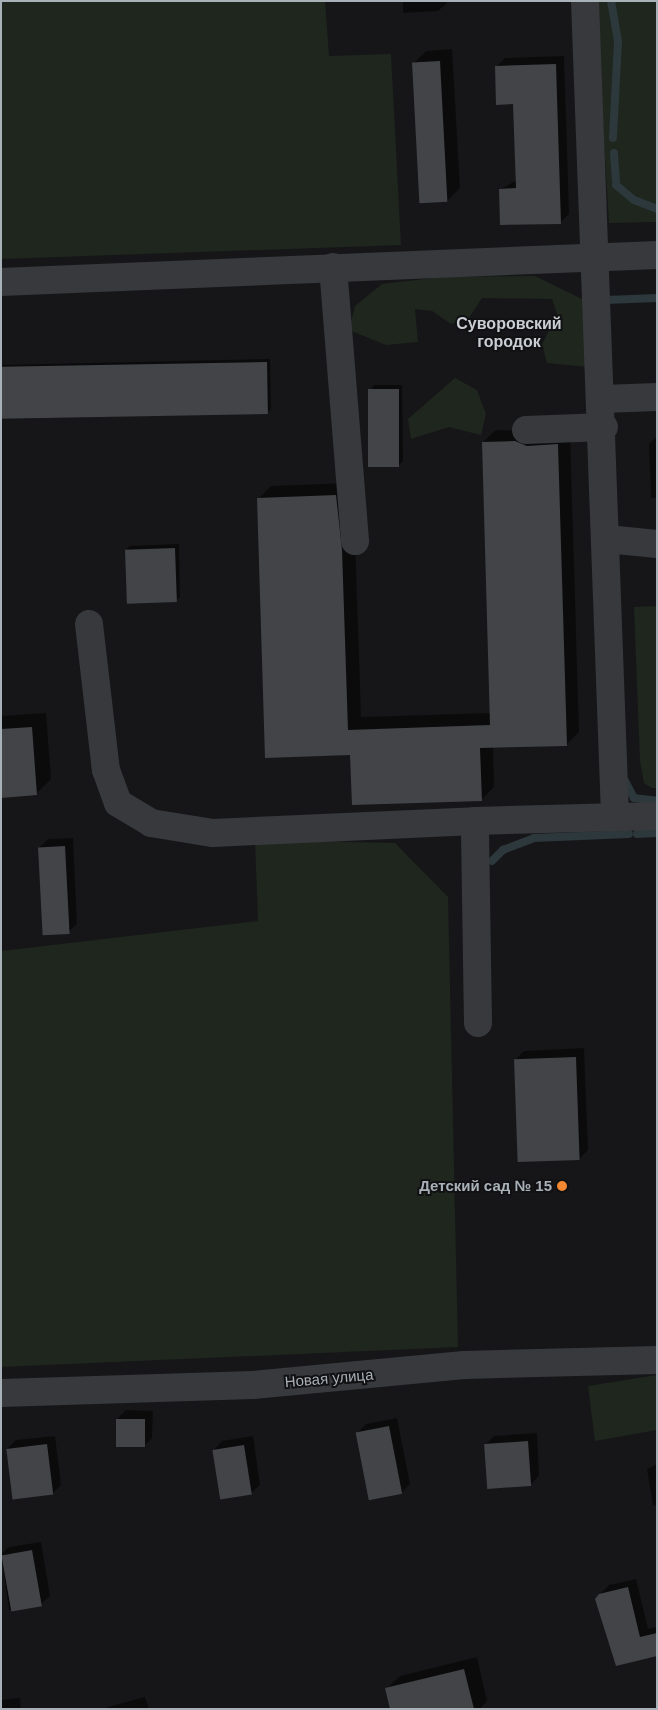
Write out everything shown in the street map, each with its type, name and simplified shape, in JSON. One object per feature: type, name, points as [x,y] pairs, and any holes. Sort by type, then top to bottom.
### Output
[{"type":"street","points":[[585,1],[604,427],[615,817]]},
{"type":"street","points":[[1,282],[657,255]]},
{"type":"street","points":[[333,267],[356,541]]},
{"type":"street","points":[[603,400],[657,397]]},
{"type":"street","points":[[526,430],[604,427]]},
{"type":"street","points":[[607,539],[657,544]]},
{"type":"street","points":[[90,624],[106,770],[118,803],[151,823],[213,833],[475,821],[657,816]]},
{"type":"street","points":[[475,821],[478,1023]]},
{"type":"street","name":"Новая улица","points":[[1,1393],[253,1385],[464,1365],[657,1360]]},
{"type":"shaded area","points":[[1,1],[325,1],[329,56],[391,54],[401,245],[1,259]]},
{"type":"shaded area","points":[[595,1],[657,1],[657,222],[609,223]]},
{"type":"shaded area","points":[[535,276],[584,300],[588,367],[547,363],[542,345],[557,314],[552,299],[482,298],[469,318],[451,324],[432,311],[415,309],[418,342],[386,345],[349,330],[355,306],[382,284],[442,277]]},
{"type":"shaded area","points":[[455,378],[477,390],[486,414],[481,435],[449,427],[411,439],[408,419]]},
{"type":"shaded area","points":[[657,606],[657,788],[652,788],[644,783],[640,761],[634,607]]},
{"type":"shaded area","points":[[255,840],[395,843],[448,897],[458,1347],[1,1367],[1,951],[258,921]]},
{"type":"shaded area","points":[[657,1375],[657,1430],[595,1441],[588,1386]]},
{"type":"building","points":[[440,61],[447,202],[419,203],[412,62]]},
{"type":"building","points":[[556,64],[561,224],[500,225],[499,189],[516,188],[513,104],[496,105],[495,66]]},
{"type":"building","points":[[267,362],[268,414],[2,419],[1,367]]},
{"type":"building","points":[[368,389],[399,389],[399,467],[368,467]]},
{"type":"building","points":[[515,441],[527,446],[558,444],[567,746],[480,748],[482,801],[352,805],[350,755],[265,758],[257,498],[336,495],[342,550],[348,730],[490,725],[482,442]]},
{"type":"building","points":[[175,548],[177,602],[127,604],[125,550]]},
{"type":"building","points":[[32,727],[37,795],[1,798],[1,729]]},
{"type":"building","points":[[65,846],[70,934],[43,935],[38,847]]},
{"type":"building","points":[[576,1057],[580,1160],[518,1162],[514,1059]]},
{"type":"building","points":[[116,1419],[145,1419],[145,1447],[116,1447]]},
{"type":"building","points":[[389,1426],[402,1494],[369,1500],[356,1432]]},
{"type":"building","points":[[528,1441],[531,1486],[487,1489],[484,1444]]},
{"type":"building","points":[[47,1444],[53,1495],[13,1500],[6,1449]]},
{"type":"building","points":[[244,1445],[252,1494],[220,1499],[212,1450]]},
{"type":"building","points":[[32,1550],[42,1606],[11,1612],[1,1555]]},
{"type":"building","points":[[628,1587],[640,1637],[657,1633],[657,1656],[616,1666],[595,1599],[599,1594]]},
{"type":"building","points":[[464,1669],[474,1709],[390,1709],[385,1688]]},
{"type":"waterway","points":[[611,1],[618,41],[613,138]]},
{"type":"waterway","points":[[614,153],[616,185],[634,200],[657,209]]},
{"type":"waterway","points":[[606,305],[606,300],[657,298]]},
{"type":"waterway","points":[[625,781],[634,798],[657,801]]},
{"type":"waterway","points":[[637,834],[657,833]]},
{"type":"waterway","points":[[492,861],[503,850],[534,838],[629,834]]},
{"type":"place","name":"Детский сад № 15","points":[[562,1186]]},
{"type":"district","name":"Суворовский городок","points":[[509,333]]}]
